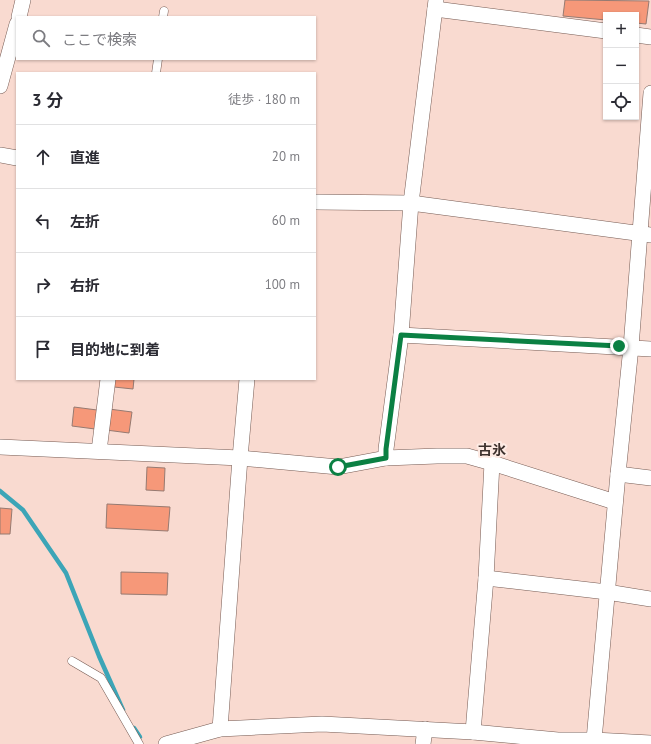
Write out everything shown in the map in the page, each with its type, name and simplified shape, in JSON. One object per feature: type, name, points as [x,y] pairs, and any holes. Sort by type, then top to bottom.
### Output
[{"type":"street","points":[[19,16],[23,0]]},
{"type":"street","points":[[386,458],[401,335],[411,203],[435,5],[603,31]]},
{"type":"street","points":[[0,86],[10,33]]},
{"type":"street","points":[[639,35],[651,37]]},
{"type":"street","points":[[594,740],[615,502],[631,347],[646,234],[651,93]]},
{"type":"street","points":[[0,155],[16,158]]},
{"type":"street","points":[[316,202],[411,203],[646,234]]},
{"type":"street","points":[[401,335],[651,349]]},
{"type":"street","points":[[99,451],[108,380]]},
{"type":"street","points":[[220,729],[247,380]]},
{"type":"street","points":[[0,446],[240,458],[338,467],[386,458],[467,456],[615,502]]},
{"type":"street","points":[[473,732],[486,578],[492,463]]},
{"type":"street","points":[[618,474],[651,478]]},
{"type":"street","points":[[486,578],[607,592],[651,599]]},
{"type":"street","points":[[166,744],[220,729],[322,724],[424,737],[473,732],[558,742],[594,740],[651,743]]},
{"type":"lane","points":[[156,72],[158,60]]},
{"type":"lane","points":[[72,661],[101,678],[139,744]]},
{"type":"building","points":[[565,0],[649,1],[646,24],[639,23],[639,12],[603,12],[603,20],[563,16]]},
{"type":"building","points":[[115,380],[134,380],[133,389],[114,387]]},
{"type":"building","points":[[74,407],[97,410],[95,429],[72,426]]},
{"type":"building","points":[[109,409],[132,412],[129,433],[106,430]]},
{"type":"building","points":[[147,467],[165,468],[164,491],[146,490]]},
{"type":"building","points":[[107,504],[170,507],[168,531],[106,528]]},
{"type":"building","points":[[0,508],[12,509],[10,534],[0,534]]},
{"type":"building","points":[[121,572],[168,573],[167,595],[121,594]]},
{"type":"waterway","points":[[0,491],[23,510],[66,573],[99,656],[123,710]]},
{"type":"waterway","points":[[134,728],[140,737]]},
{"type":"district","name":"古氷","points":[[492,450]]},
{"type":"route","points":[[338,467],[386,458],[401,335],[619,346]]}]
